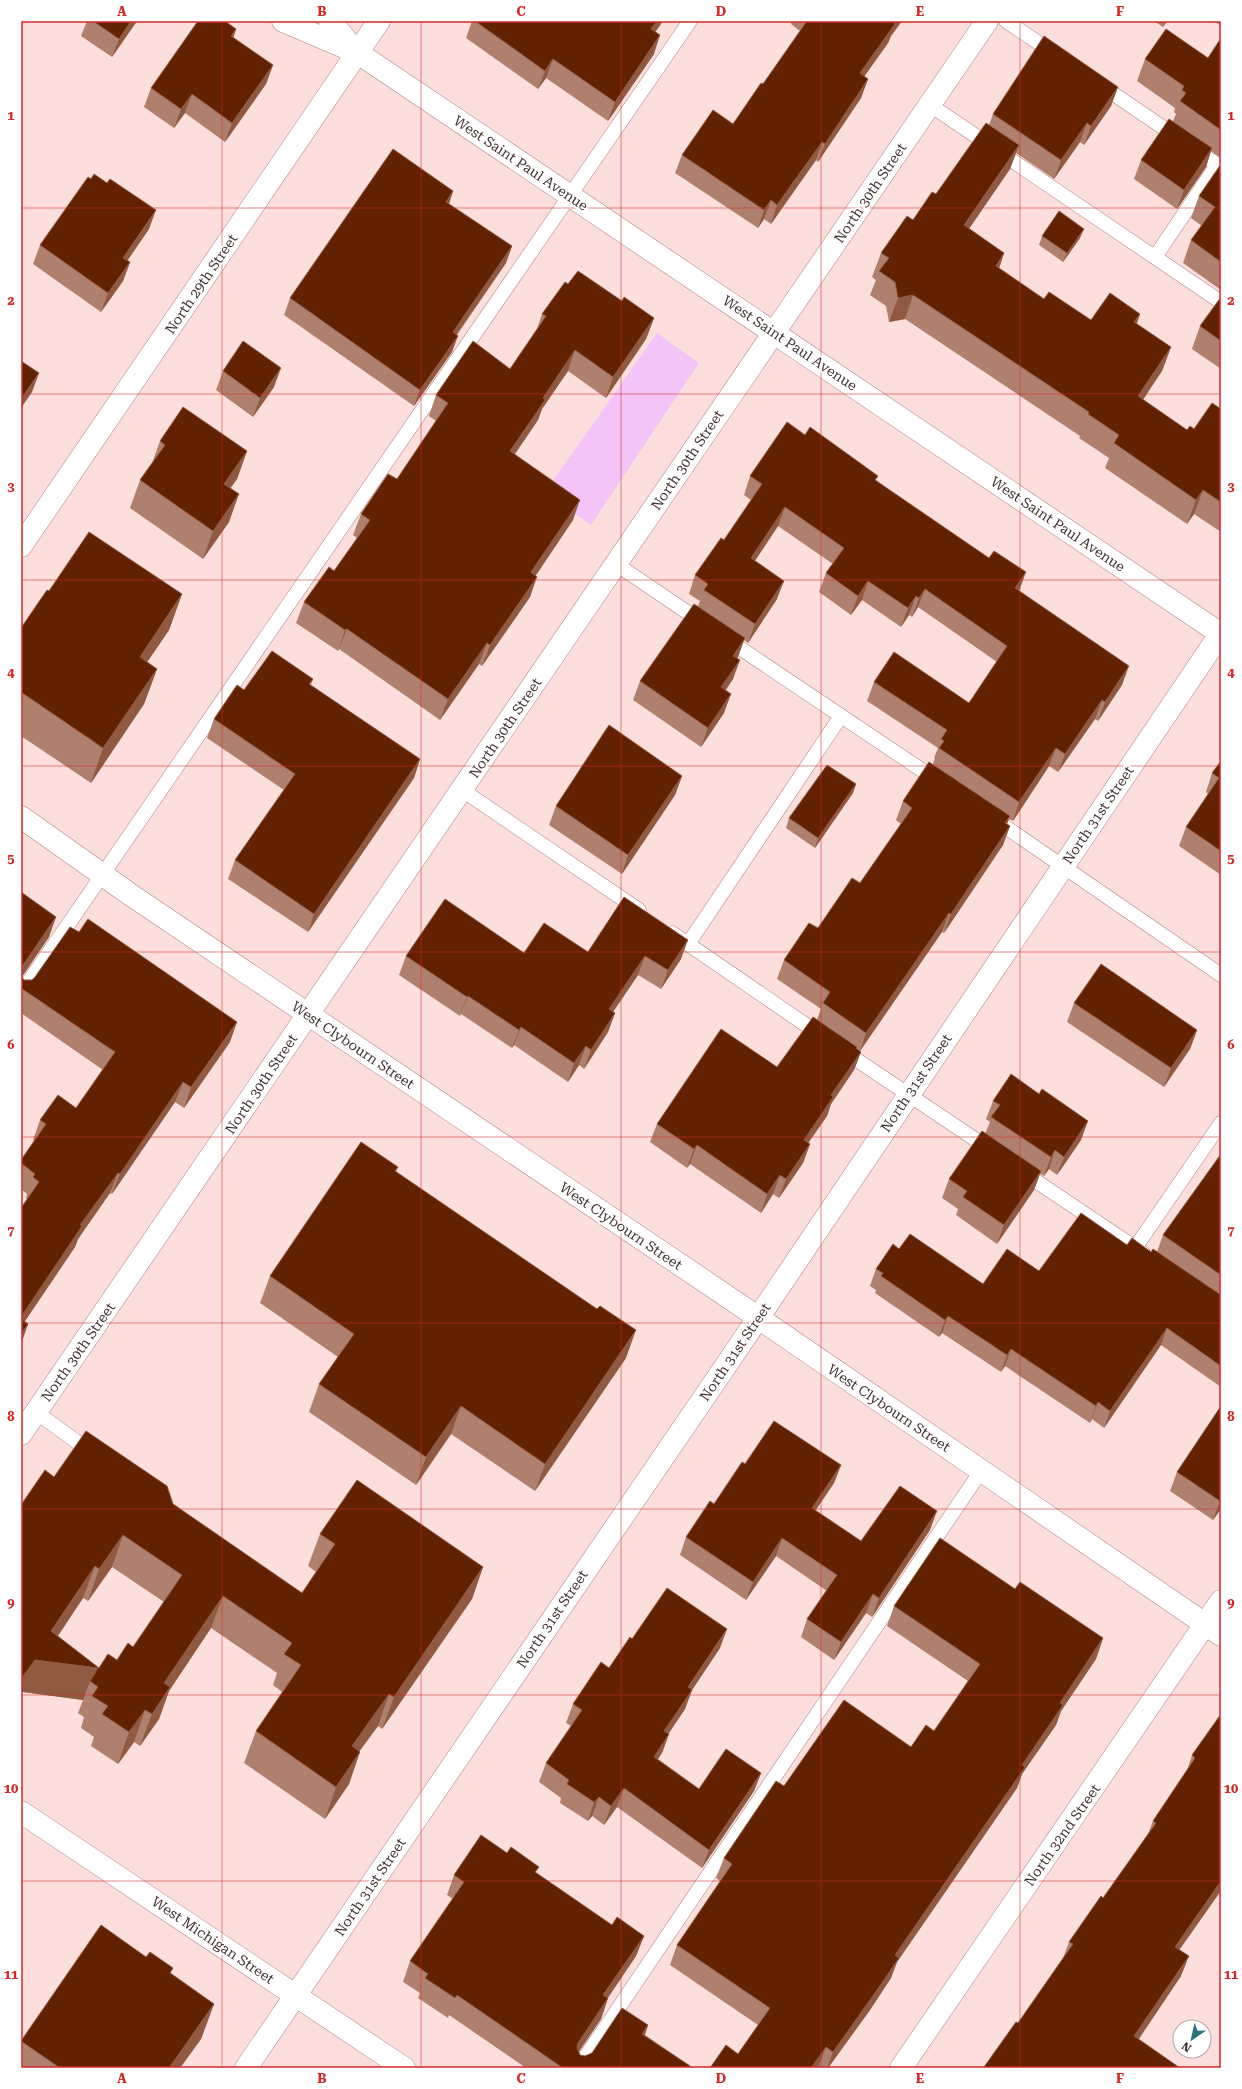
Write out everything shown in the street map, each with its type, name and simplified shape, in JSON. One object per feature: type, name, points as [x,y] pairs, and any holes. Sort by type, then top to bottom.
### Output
[{"type":"street","name":"West Saint Paul Avenue","points":[[283,21],[358,53],[1221,634]]},
{"type":"street","name":"West Saint Paul Avenue","points":[[330,21],[358,53]]},
{"type":"street","name":"North 29th Street","points":[[22,541],[379,21]]},
{"type":"street","name":"North 30th Street","points":[[21,1434],[987,21]]},
{"type":"street","name":"North 31st Street","points":[[246,2068],[1221,634]]},
{"type":"street","name":"West Clybourn Street","points":[[21,817],[1213,1630]]},
{"type":"street","name":"North 32nd Street","points":[[901,2068],[1179,1665],[1213,1630],[1221,1601]]},
{"type":"street","name":"West Michigan Street","points":[[21,1812],[404,2068]]},
{"type":"lane","points":[[21,993],[690,21]]},
{"type":"lane","points":[[1006,21],[1067,62]]},
{"type":"lane","points":[[1086,75],[1219,166],[1155,258]]},
{"type":"lane","points":[[930,105],[1221,302]]},
{"type":"lane","points":[[616,564],[951,790]]},
{"type":"lane","points":[[688,944],[841,716]]},
{"type":"lane","points":[[462,790],[649,917]]},
{"type":"lane","points":[[983,812],[1064,866],[1221,975]]},
{"type":"lane","points":[[662,926],[908,1095],[1155,1261]]},
{"type":"lane","points":[[1135,1248],[1221,1123]]},
{"type":"lane","points":[[36,1412],[106,1463]]},
{"type":"lane","points":[[578,2068],[981,1471]]},
{"type":"shaded area","points":[[657,333],[699,363],[591,525],[545,492]]},
{"type":"building","points":[[93,21],[131,21],[119,39]]},
{"type":"building","points":[[198,21],[225,21],[236,29],[231,36],[273,65],[232,123],[192,94],[181,109],[151,88]]},
{"type":"building","points":[[475,21],[657,21],[651,29],[660,35],[615,102],[553,59],[545,71]]},
{"type":"building","points":[[807,21],[895,21],[895,24],[860,73],[868,79],[825,144],[822,142],[777,205],[771,200],[764,210],[682,155],[713,110],[733,124]]},
{"type":"building","points":[[1166,29],[1208,58],[1221,38],[1221,130],[1180,101],[1186,93],[1182,90],[1184,86],[1145,59]]},
{"type":"building","points":[[1044,36],[1118,87],[1091,126],[1087,123],[1061,160],[993,114]]},
{"type":"building","points":[[1169,119],[1212,148],[1184,190],[1141,160]]},
{"type":"building","points":[[986,123],[1019,145],[964,225],[1004,253],[996,266],[1044,299],[1049,292],[1091,320],[1110,293],[1140,314],[1134,322],[1171,347],[1138,396],[1187,430],[1190,426],[1194,429],[1212,403],[1221,409],[1221,502],[1203,490],[1196,500],[1114,443],[1119,435],[1088,414],[1089,412],[913,295],[898,298],[895,282],[879,271],[889,258],[881,253],[907,216],[913,220],[932,192],[936,194]]},
{"type":"building","points":[[393,149],[453,191],[446,202],[512,246],[453,332],[458,336],[420,390],[290,298]]},
{"type":"building","points":[[1221,164],[1221,262],[1191,240],[1215,207],[1199,196]]},
{"type":"building","points":[[94,174],[107,183],[110,179],[156,210],[123,258],[130,262],[108,293],[40,245],[88,177],[91,179]]},
{"type":"building","points":[[1059,211],[1084,229],[1067,253],[1042,236]]},
{"type":"building","points":[[578,271],[622,301],[624,297],[654,318],[613,377],[575,350],[543,398],[545,400],[510,451],[580,500],[531,572],[537,577],[490,645],[487,643],[448,699],[347,629],[345,630],[304,602],[329,567],[334,571],[370,520],[361,514],[388,474],[397,479],[448,403],[436,395],[473,341],[510,369],[546,316],[542,314],[565,282],[568,284]]},
{"type":"building","points":[[1221,297],[1221,341],[1200,326]]},
{"type":"building","points":[[243,341],[281,368],[260,398],[223,371]]},
{"type":"building","points":[[21,361],[39,373],[21,399]]},
{"type":"building","points":[[183,407],[247,451],[224,484],[239,494],[213,531],[140,480],[165,445],[160,441]]},
{"type":"building","points":[[787,422],[805,435],[810,427],[878,476],[875,480],[989,558],[994,551],[1026,572],[1015,588],[1129,666],[1105,702],[1102,700],[1065,754],[1056,748],[1019,802],[939,748],[944,741],[941,739],[947,730],[874,682],[894,652],[969,703],[1007,646],[925,589],[919,598],[916,596],[908,608],[868,581],[858,596],[826,573],[844,548],[785,507],[751,558],[784,581],[755,624],[704,590],[708,584],[695,575],[721,538],[724,540],[762,484],[750,476]]},
{"type":"building","points":[[89,532],[182,594],[140,657],[157,669],[103,748],[21,692],[21,628],[47,590],[49,591]]},
{"type":"building","points":[[694,604],[745,638],[733,656],[740,660],[721,687],[731,694],[708,728],[640,681]]},
{"type":"building","points":[[272,651],[313,679],[309,684],[420,759],[314,914],[235,860],[295,774],[214,719],[237,685],[244,690]]},
{"type":"building","points":[[609,725],[682,776],[628,855],[556,806]]},
{"type":"building","points":[[1221,761],[1221,851],[1186,827],[1219,778],[1212,773]]},
{"type":"building","points":[[929,762],[1010,816],[1005,823],[1010,826],[951,914],[949,913],[866,1033],[823,1003],[830,992],[784,960],[809,923],[818,928],[852,878],[860,883],[912,808],[903,801]]},
{"type":"building","points":[[827,765],[856,784],[818,838],[789,818]]},
{"type":"building","points":[[21,892],[56,917],[21,968]]},
{"type":"building","points":[[624,897],[688,940],[668,970],[645,956],[609,1009],[615,1013],[591,1050],[586,1046],[574,1063],[521,1027],[519,1030],[406,956],[445,899],[524,953],[544,923],[588,952]]},
{"type":"building","points":[[88,919],[237,1022],[191,1087],[183,1082],[120,1174],[118,1173],[80,1225],[82,1226],[21,1317],[21,1208],[39,1182],[33,1177],[35,1174],[21,1163],[21,1160],[46,1124],[40,1120],[58,1095],[76,1108],[115,1052],[21,988],[21,976],[24,980],[32,980],[70,927],[79,932]]},
{"type":"building","points":[[1101,964],[1197,1030],[1171,1068],[1074,1003]]},
{"type":"building","points":[[813,1017],[857,1047],[856,1048],[861,1052],[831,1095],[833,1097],[804,1140],[810,1144],[786,1179],[780,1175],[767,1194],[697,1145],[694,1149],[657,1124],[721,1029],[777,1067]]},
{"type":"building","points":[[1011,1074],[1039,1094],[1042,1089],[1088,1121],[1064,1157],[1055,1150],[1051,1157],[991,1117],[1000,1105],[993,1101]]},
{"type":"building","points":[[982,1131],[1041,1171],[1004,1225],[963,1197],[967,1191],[949,1179]]},
{"type":"building","points":[[361,1142],[398,1167],[395,1171],[597,1309],[600,1306],[636,1330],[545,1464],[461,1406],[426,1457],[319,1384],[354,1334],[270,1276]]},
{"type":"building","points":[[1221,1154],[1221,1275],[1163,1235]]},
{"type":"building","points":[[1081,1213],[1127,1245],[1132,1238],[1151,1252],[1153,1249],[1221,1295],[1221,1366],[1167,1328],[1110,1411],[1098,1402],[1096,1406],[1011,1349],[1007,1355],[948,1316],[945,1320],[881,1276],[883,1273],[876,1269],[893,1244],[899,1249],[910,1234],[983,1284],[1007,1249],[1039,1271]]},
{"type":"building","points":[[21,1319],[28,1324],[21,1334]]},
{"type":"building","points":[[1221,1406],[1221,1500],[1220,1501],[1177,1472]]},
{"type":"building","points":[[774,1421],[841,1465],[812,1508],[861,1541],[900,1486],[937,1511],[879,1598],[873,1594],[841,1642],[807,1619],[837,1575],[782,1538],[753,1582],[686,1537],[710,1501],[714,1504],[742,1462],[745,1464]]},
{"type":"building","points":[[86,1431],[167,1486],[173,1504],[302,1593],[335,1544],[320,1534],[357,1480],[483,1567],[394,1697],[389,1694],[352,1746],[360,1752],[336,1787],[256,1731],[301,1665],[284,1654],[292,1643],[223,1596],[164,1683],[170,1687],[152,1714],[145,1710],[129,1732],[102,1714],[108,1706],[92,1696],[98,1687],[90,1681],[98,1668],[35,1660],[21,1679],[21,1520],[23,1517],[21,1515],[21,1505],[45,1470],[54,1477]],"holes":[[[123,1535],[182,1575],[133,1647],[128,1643],[117,1660],[108,1654],[99,1668],[51,1631],[95,1566],[99,1569]]]},
{"type":"building","points":[[940,1538],[1015,1589],[1020,1582],[1103,1638],[1060,1703],[1063,1705],[1022,1765],[1025,1767],[895,1955],[899,1958],[833,2052],[826,2047],[811,2068],[710,2068],[726,2045],[738,2054],[770,2008],[677,1945],[732,1864],[724,1858],[776,1781],[784,1786],[844,1700],[911,1747],[926,1725],[934,1731],[980,1664],[894,1606]]},
{"type":"building","points":[[667,1588],[727,1629],[688,1687],[692,1690],[664,1731],[669,1734],[654,1757],[699,1789],[726,1749],[761,1773],[709,1850],[624,1788],[611,1806],[599,1797],[594,1802],[567,1784],[569,1780],[546,1763],[582,1710],[573,1704],[601,1662],[609,1668],[630,1637],[632,1639]]},
{"type":"building","points":[[1221,1714],[1221,1881],[1175,1947],[1189,1956],[1134,2036],[1180,2068],[984,2067],[1016,2022],[1018,2023],[1073,1944],[1069,1942],[1101,1896],[1103,1898],[1156,1823],[1153,1821],[1195,1758],[1192,1755]]},
{"type":"building","points":[[481,1835],[507,1853],[511,1847],[539,1867],[535,1872],[612,1925],[617,1917],[644,1936],[603,1995],[608,1998],[578,2043],[577,2048],[580,2055],[585,2056],[592,2053],[622,2008],[648,2025],[642,2034],[693,2068],[563,2068],[457,1995],[455,1998],[425,1978],[428,1974],[410,1961],[464,1882],[454,1875]]},
{"type":"building","points":[[101,1925],[146,1957],[150,1952],[173,1968],[170,1973],[214,2004],[169,2068],[60,2068],[21,2041]]}]
